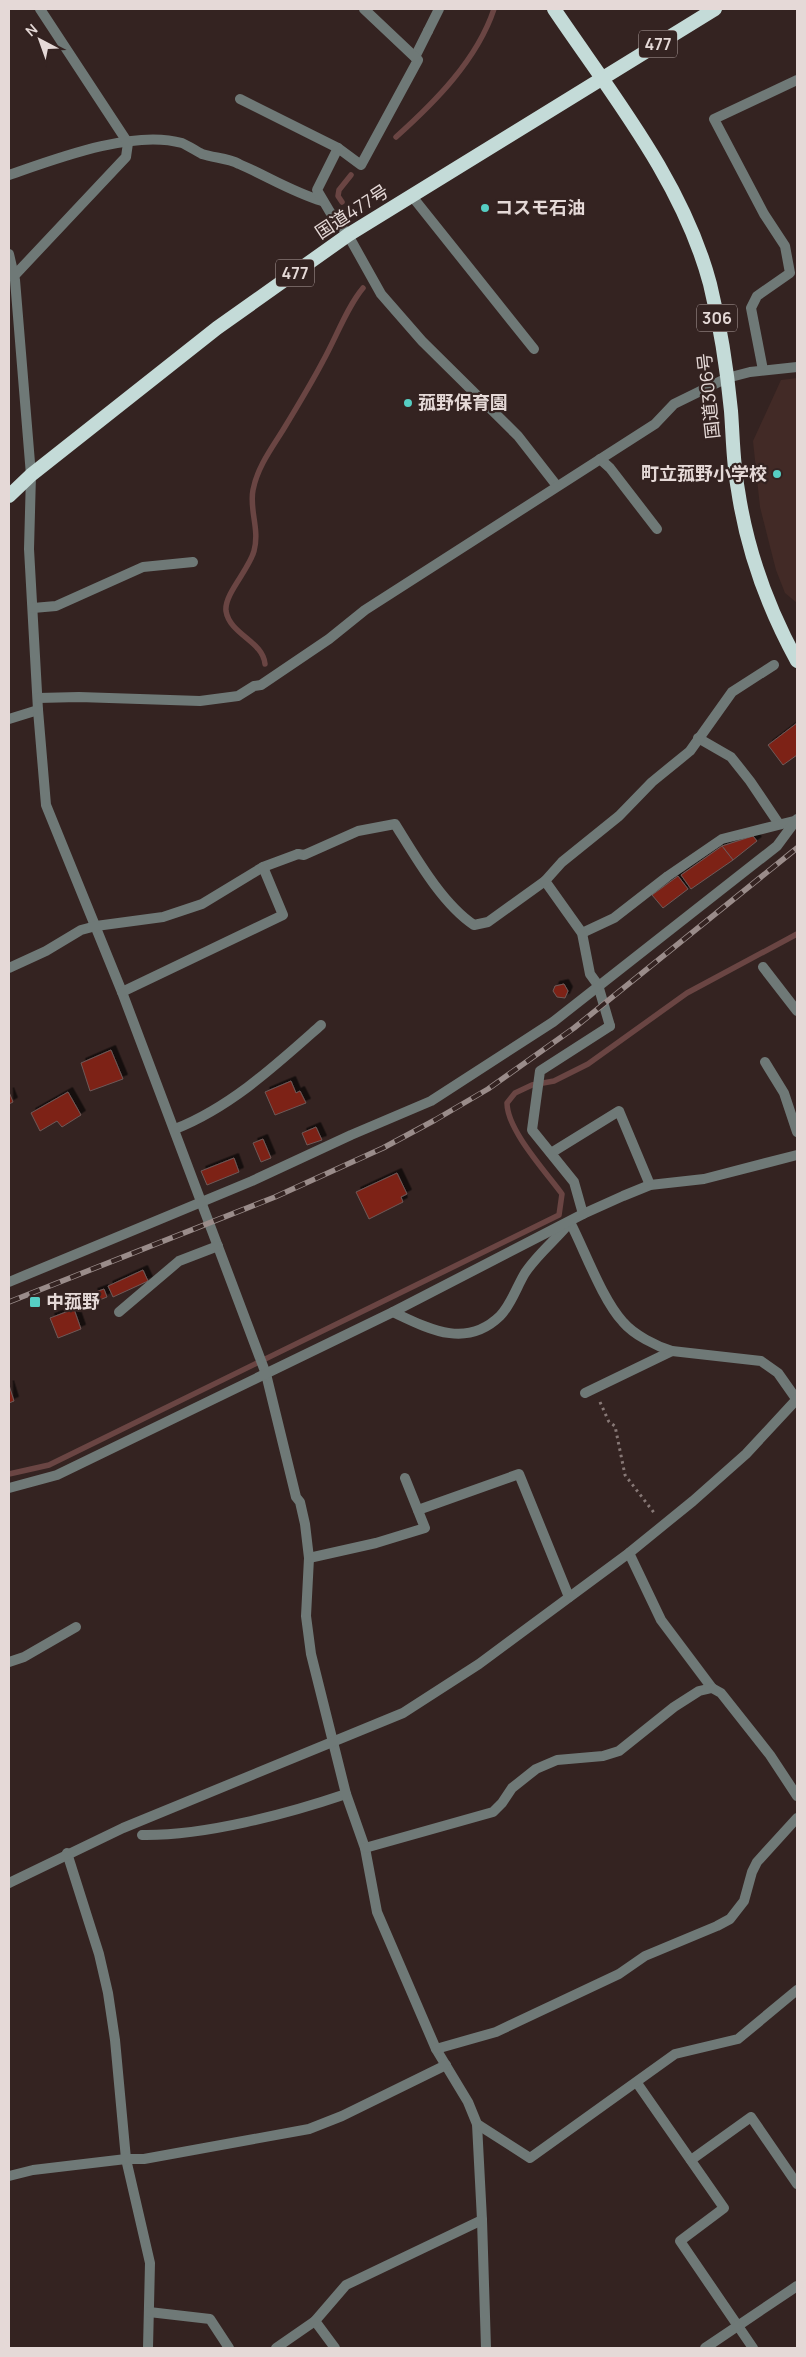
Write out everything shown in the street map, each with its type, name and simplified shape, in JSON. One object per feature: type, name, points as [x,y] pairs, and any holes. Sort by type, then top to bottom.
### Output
[{"type":"highway","name":"国道306号","points":[[554,9],[655,160],[676,199],[697,246],[710,284],[727,378],[737,490],[760,581],[775,619],[797,661]]},
{"type":"highway","name":"国道477号","points":[[9,496],[31,475],[217,328],[348,235],[715,9]]},
{"type":"street","points":[[13,279],[126,157],[128,143],[40,9]]},
{"type":"street","points":[[240,99],[338,148],[361,165],[418,60],[364,9]]},
{"type":"street","points":[[415,57],[439,9]]},
{"type":"street","points":[[763,370],[751,308],[757,296],[790,273],[787,253],[785,246],[764,214],[714,119],[797,80]]},
{"type":"street","points":[[9,175],[68,154],[104,145],[156,140],[183,144],[202,154],[237,162],[296,193],[322,201]]},
{"type":"street","points":[[338,148],[317,190],[322,201],[348,235],[381,294],[422,341],[518,436],[557,486]]},
{"type":"street","points":[[412,195],[534,349]]},
{"type":"street","points":[[9,254],[13,279],[31,475],[29,549],[38,710],[46,805],[122,992],[266,1374],[296,1497],[300,1502],[309,1558],[306,1616],[310,1644],[346,1794],[365,1848],[377,1912],[436,2050],[468,2102],[476,2124],[482,2220],[486,2348]]},
{"type":"street","points":[[38,698],[79,697],[200,701],[238,696],[254,686],[261,685],[329,639],[365,610],[655,424],[674,404],[727,378],[763,370],[797,367]]},
{"type":"street","points":[[600,459],[610,468],[657,529]]},
{"type":"street","points":[[33,608],[56,606],[143,567],[193,562]]},
{"type":"street","points":[[9,968],[46,951],[82,930],[96,926],[163,917],[202,904],[263,867],[298,854],[304,855],[358,831],[396,824],[424,869],[446,898],[474,925],[488,922],[545,881],[562,862],[619,816],[652,782],[684,757],[732,692],[774,665]]},
{"type":"street","points":[[9,719],[38,710]]},
{"type":"street","points":[[698,738],[730,758],[754,786],[779,824]]},
{"type":"street","points":[[582,933],[614,918],[668,876],[722,840],[796,820]]},
{"type":"street","points":[[9,1282],[252,1182],[351,1135],[431,1101],[553,1022],[777,846],[796,820]]},
{"type":"street","points":[[122,992],[283,915],[263,867]]},
{"type":"street","points":[[545,881],[582,933],[590,974],[598,985],[610,1026],[540,1071],[532,1130],[574,1182],[583,1214]]},
{"type":"street","points":[[763,967],[797,1011]]},
{"type":"street","points":[[175,1130],[190,1123],[262,1078],[321,1025]]},
{"type":"street","points":[[765,1062],[784,1093],[797,1132]]},
{"type":"street","points":[[551,1152],[619,1111],[650,1186]]},
{"type":"street","points":[[9,1488],[57,1475],[393,1312],[583,1214],[650,1186],[704,1179],[797,1155]]},
{"type":"street","points":[[393,1312],[458,1335],[478,1329],[500,1315],[526,1271],[570,1222]]},
{"type":"street","points":[[9,1883],[68,1853],[403,1713],[479,1664],[629,1553],[693,1501],[746,1454],[797,1400],[778,1373],[762,1361],[672,1351],[660,1347],[623,1323],[606,1296],[570,1222]]},
{"type":"street","points":[[119,1312],[179,1261],[218,1246]]},
{"type":"street","points":[[590,1391],[672,1351]]},
{"type":"street","points":[[418,1510],[519,1474],[569,1597]]},
{"type":"street","points":[[309,1558],[376,1543],[425,1528],[405,1478]]},
{"type":"street","points":[[629,1553],[661,1620],[712,1688],[721,1693],[770,1755],[797,1796]]},
{"type":"street","points":[[9,1662],[24,1657],[76,1627]]},
{"type":"street","points":[[365,1848],[493,1812],[512,1788],[536,1769],[557,1760],[603,1756],[618,1751],[674,1707],[699,1691],[712,1688]]},
{"type":"street","points":[[142,1835],[170,1836],[257,1819],[307,1808],[346,1794]]},
{"type":"street","points":[[436,2050],[496,2032],[619,1974],[645,1956],[730,1919],[744,1901],[752,1872],[757,1862],[797,1818]]},
{"type":"street","points":[[68,1853],[99,1954],[108,1993],[115,2040],[126,2159],[150,2263],[148,2348]]},
{"type":"street","points":[[476,2124],[530,2158],[675,2054],[738,2039],[797,1990]]},
{"type":"street","points":[[9,2176],[33,2170],[126,2159],[144,2160],[308,2129],[342,2116],[446,2065]]},
{"type":"street","points":[[637,2083],[724,2208],[680,2241],[753,2348]]},
{"type":"street","points":[[691,2160],[752,2117],[797,2184]]},
{"type":"street","points":[[276,2348],[315,2321],[346,2285],[482,2220]]},
{"type":"street","points":[[705,2348],[797,2286]]},
{"type":"street","points":[[149,2312],[210,2319],[229,2348]]},
{"type":"street","points":[[315,2321],[335,2348]]},
{"type":"path","points":[[590,1391],[609,1422],[616,1426],[625,1475],[656,1515]]},
{"type":"shaded area","name":"町立菰野小学校","points":[[797,378],[797,603],[785,593],[776,570],[760,507],[753,441],[781,380]]},
{"type":"building","points":[[797,723],[797,755],[783,765],[768,745]]},
{"type":"building","points":[[753,836],[757,841],[733,860],[722,846]]},
{"type":"building","points":[[722,846],[733,860],[691,889],[681,875]]},
{"type":"building","points":[[678,876],[688,889],[663,908],[652,895]]},
{"type":"building","points":[[564,984],[568,991],[565,998],[557,997],[553,991],[555,986]]},
{"type":"building","points":[[111,1050],[123,1079],[90,1091],[81,1063]]},
{"type":"building","points":[[291,1081],[296,1093],[300,1091],[306,1103],[275,1115],[265,1092]]},
{"type":"building","points":[[9,1092],[13,1102],[9,1104]]},
{"type":"building","points":[[68,1092],[81,1115],[62,1127],[57,1121],[40,1131],[31,1113]]},
{"type":"building","points":[[316,1127],[322,1140],[307,1145],[302,1133]]},
{"type":"building","points":[[263,1139],[271,1158],[261,1162],[253,1143]]},
{"type":"building","points":[[234,1158],[239,1172],[207,1185],[201,1171]]},
{"type":"building","points":[[397,1173],[407,1194],[401,1197],[403,1202],[369,1219],[356,1192]]},
{"type":"building","points":[[143,1270],[148,1281],[113,1297],[108,1286]]},
{"type":"building","points":[[104,1289],[107,1297],[97,1301],[93,1293]]},
{"type":"building","points":[[74,1309],[81,1329],[58,1338],[50,1318]]},
{"type":"building","points":[[9,1385],[14,1401],[9,1403]]},
{"type":"waterway","points":[[396,137],[440,95],[466,63],[487,28],[494,9]]},
{"type":"waterway","points":[[342,202],[338,196],[339,190],[351,175]]},
{"type":"waterway","points":[[265,664],[259,649],[234,626],[226,611],[229,597],[247,566],[256,543],[252,505],[255,482],[265,459],[309,387],[347,313],[363,288]]},
{"type":"waterway","points":[[9,1474],[49,1465],[559,1215],[562,1194],[513,1126],[507,1103],[515,1093],[532,1085],[554,1081],[588,1064],[687,993],[797,934]]},
{"type":"railway","points":[[9,1302],[275,1197],[383,1148],[435,1120],[488,1089],[574,1028],[797,848]]},
{"type":"place","name":"コスモ石油","points":[[485,208]]},
{"type":"place","name":"菰野保育園","points":[[408,403]]},
{"type":"place","name":"町立菰野小学校","points":[[777,474]]},
{"type":"place","name":"中菰野","points":[[35,1302]]}]
